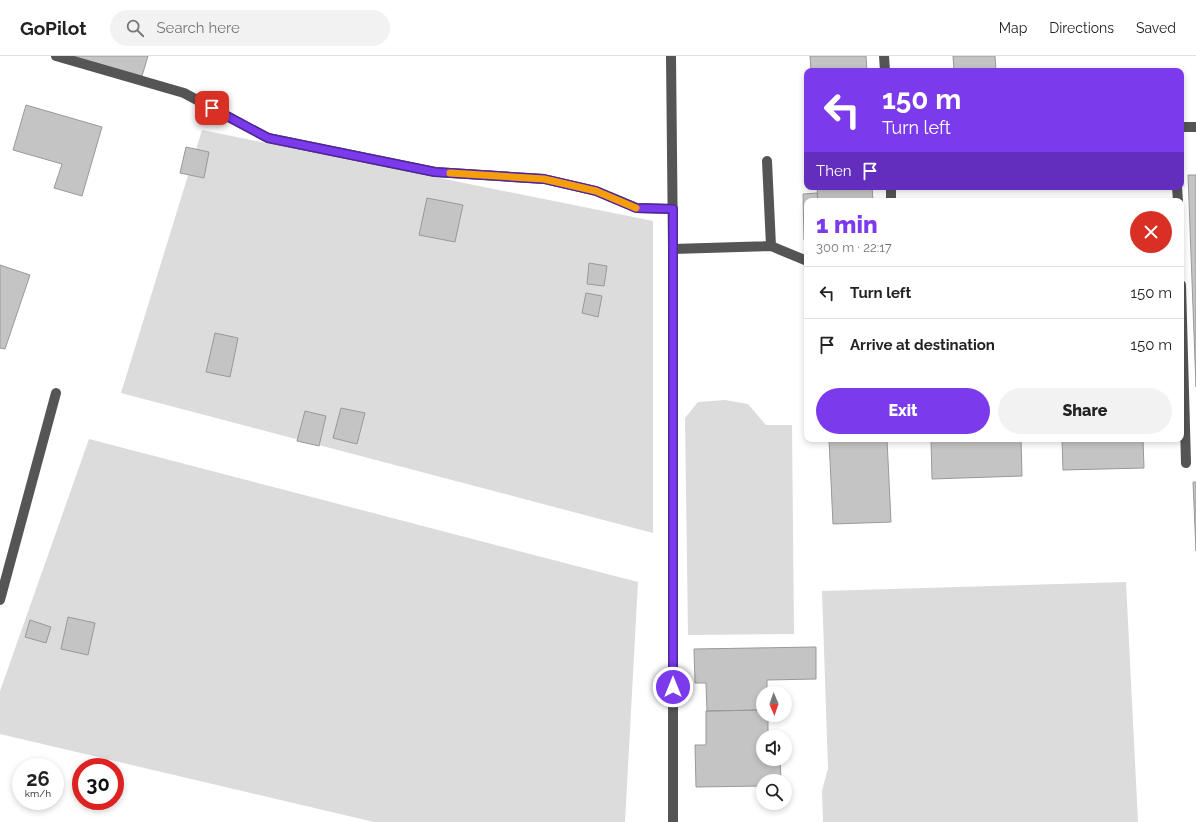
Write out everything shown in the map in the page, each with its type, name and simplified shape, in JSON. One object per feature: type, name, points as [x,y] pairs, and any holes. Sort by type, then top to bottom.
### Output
[{"type":"street","points":[[56,56],[184,93],[268,138],[435,172],[544,179],[596,191],[636,208],[673,209]]},
{"type":"street","points":[[671,56],[673,209],[673,822]]},
{"type":"street","points":[[884,56],[885,68]]},
{"type":"street","points":[[1184,127],[1196,127]]},
{"type":"street","points":[[767,161],[771,246]]},
{"type":"street","points":[[673,249],[771,246],[804,260]]},
{"type":"street","points":[[1184,391],[1186,463]]},
{"type":"street","points":[[0,600],[56,393]]},
{"type":"shaded area","points":[[202,130],[653,221],[653,533],[121,393]]},
{"type":"shaded area","points":[[725,400],[748,404],[766,425],[792,425],[794,634],[688,635],[685,418],[698,402]]},
{"type":"shaded area","points":[[89,439],[638,582],[625,822],[374,822],[124,763],[124,758],[102,758],[0,734],[0,691]]},
{"type":"shaded area","points":[[1126,582],[1138,822],[823,822],[822,791],[828,768],[822,591]]},
{"type":"building","points":[[72,56],[148,56],[142,76]]},
{"type":"building","points":[[810,56],[866,56],[867,68],[811,68]]},
{"type":"building","points":[[953,56],[995,56],[996,68],[954,68]]},
{"type":"building","points":[[26,105],[102,127],[82,196],[54,188],[62,164],[13,150]]},
{"type":"building","points":[[186,147],[209,152],[204,178],[180,173]]},
{"type":"building","points":[[1188,175],[1196,175],[1196,387]]},
{"type":"building","points":[[817,190],[872,190],[873,198],[818,198]]},
{"type":"building","points":[[817,193],[818,198],[804,198],[804,240],[803,194]]},
{"type":"building","points":[[427,198],[463,205],[455,242],[419,235]]},
{"type":"building","points":[[589,263],[607,266],[604,286],[587,284]]},
{"type":"building","points":[[0,265],[30,275],[5,349],[0,348]]},
{"type":"building","points":[[586,293],[602,296],[598,317],[582,313]]},
{"type":"building","points":[[215,333],[238,338],[230,377],[206,372]]},
{"type":"building","points":[[341,408],[365,413],[357,444],[333,438]]},
{"type":"building","points":[[305,411],[326,416],[319,446],[297,441]]},
{"type":"building","points":[[829,442],[887,442],[891,522],[833,524]]},
{"type":"building","points":[[931,442],[1021,442],[1022,476],[932,479]]},
{"type":"building","points":[[1062,442],[1143,442],[1144,468],[1063,470]]},
{"type":"building","points":[[1193,482],[1196,482],[1196,551]]},
{"type":"building","points":[[68,617],[95,623],[88,655],[61,649]]},
{"type":"building","points":[[30,620],[51,627],[46,643],[25,637]]},
{"type":"building","points":[[816,647],[816,679],[767,680],[767,686],[756,686],[756,710],[707,711],[706,683],[695,683],[694,649]]},
{"type":"building","points":[[756,710],[756,722],[768,722],[768,730],[756,730],[756,766],[780,766],[781,774],[756,774],[756,786],[696,787],[695,745],[706,745],[706,711]]},
{"type":"slow traffic","points":[[450,173],[544,179],[596,191],[636,208]]},
{"type":"route","points":[[212,108],[268,138],[435,172],[544,179],[596,191],[636,208],[673,209],[673,687]]}]
